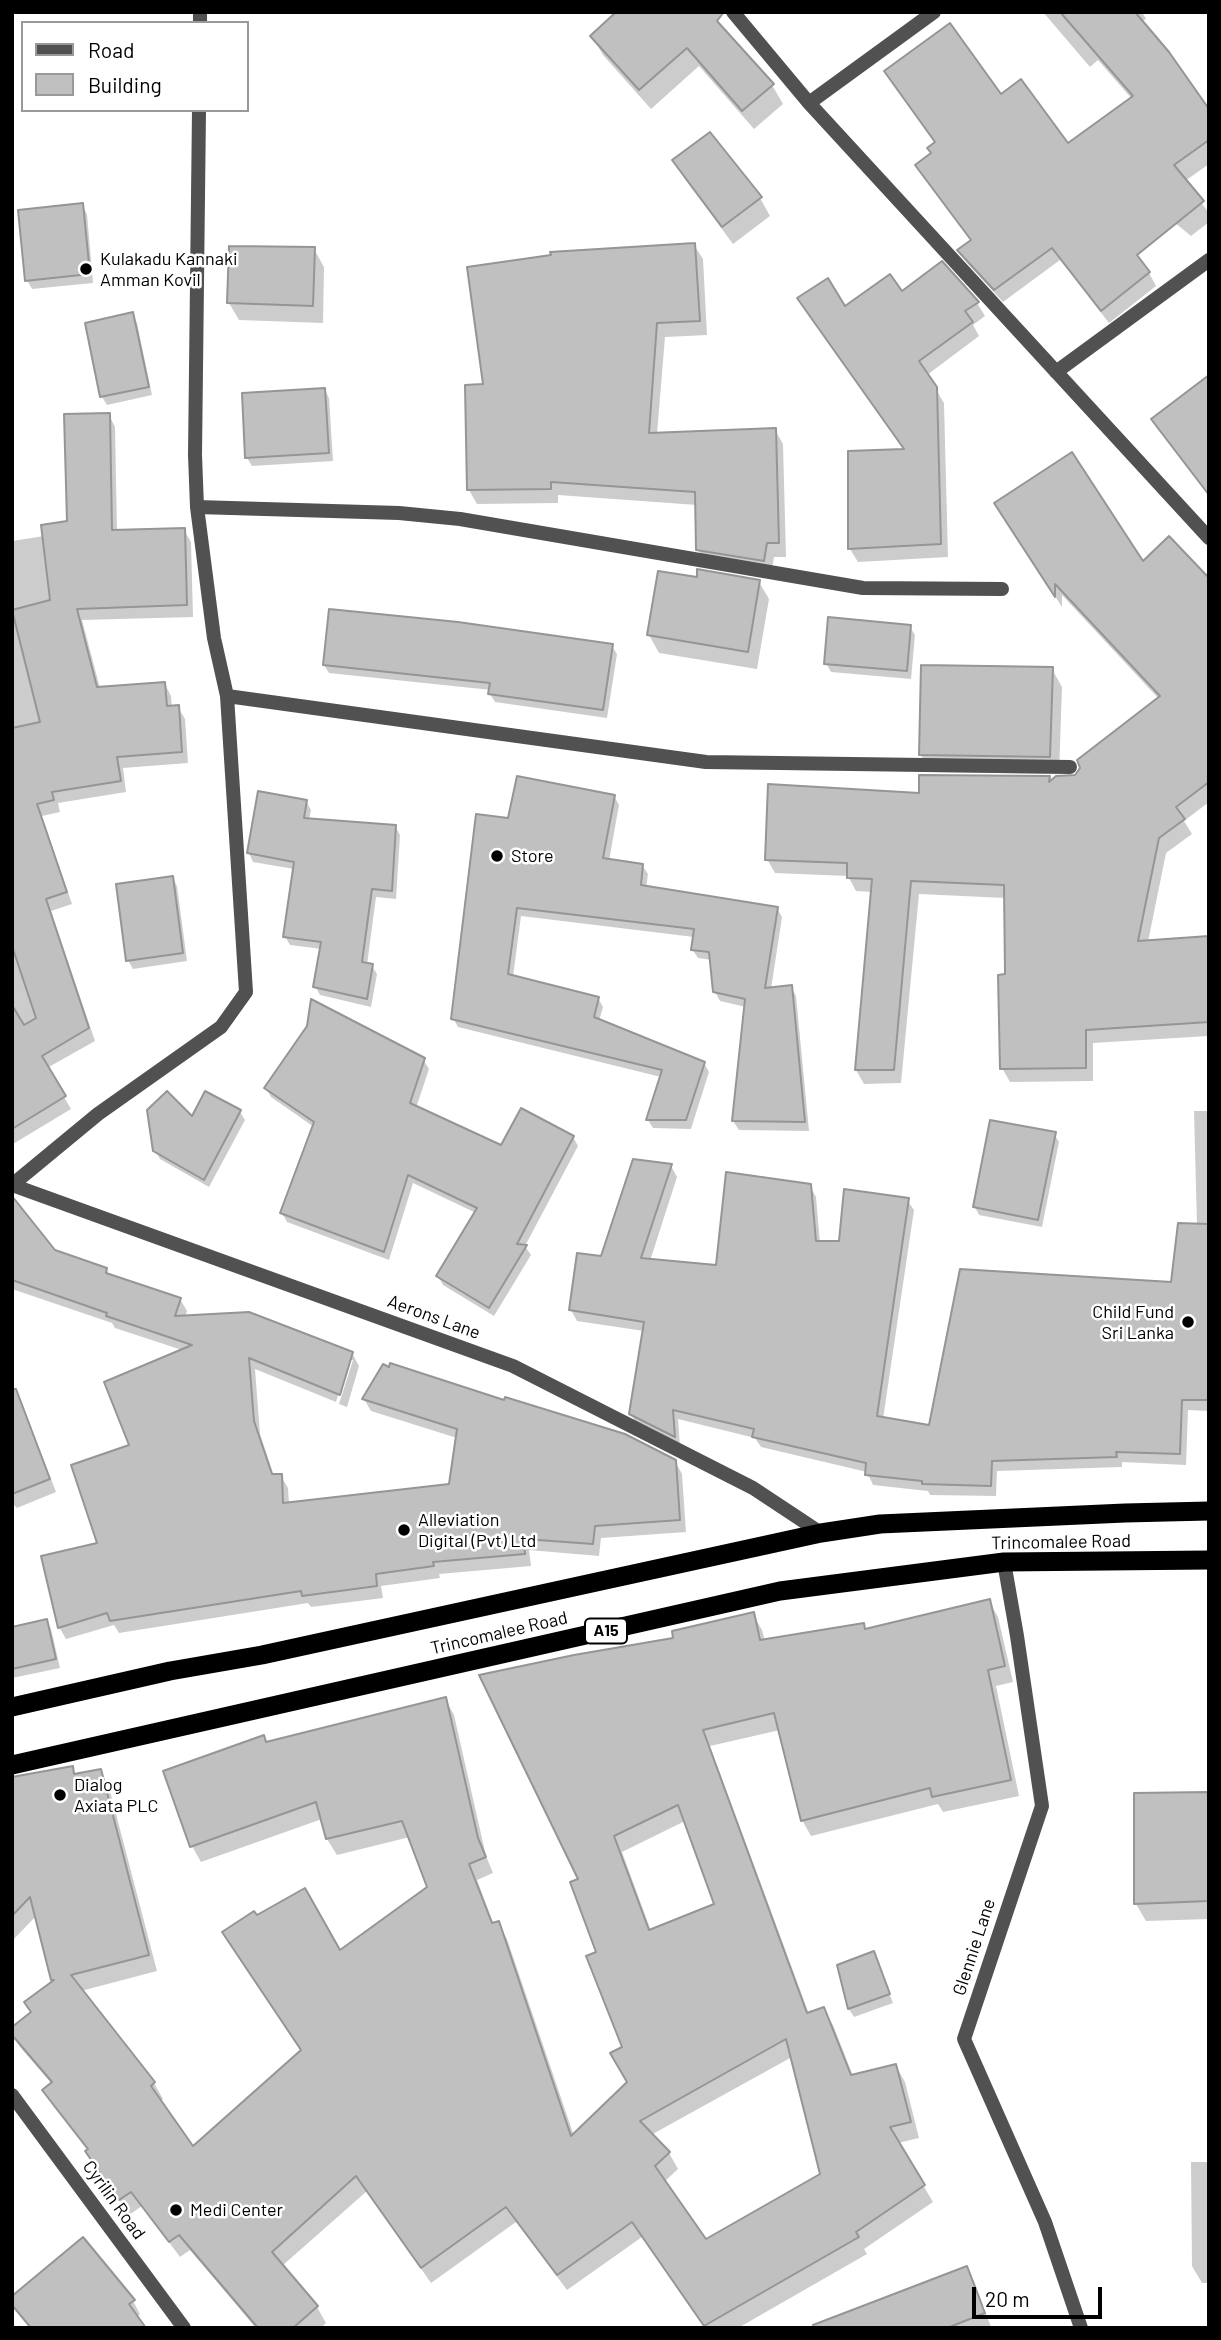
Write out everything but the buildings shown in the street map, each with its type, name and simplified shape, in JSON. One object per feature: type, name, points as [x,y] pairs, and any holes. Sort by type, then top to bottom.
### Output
[{"type":"highway","name":"Trincomalee Road","points":[[12,1707],[821,1533],[880,1524],[1209,1511]]},
{"type":"highway","name":"Trincomalee Road","points":[[12,1765],[780,1591],[1004,1562],[1209,1560]]},
{"type":"street","points":[[733,12],[809,103],[1209,538]]},
{"type":"street","points":[[809,103],[934,12]]},
{"type":"street","points":[[12,1185],[98,1114],[221,1027],[246,992],[227,696],[214,638],[197,507],[194,455],[199,112]]},
{"type":"street","points":[[1056,372],[1209,260]]},
{"type":"street","points":[[197,507],[399,513],[460,519],[863,587],[1002,589]]},
{"type":"street","points":[[227,696],[706,762],[1070,767]]},
{"type":"street","name":"Aerons Lane","points":[[12,1185],[513,1366],[753,1488],[821,1533]]},
{"type":"street","name":"Glennie Lane","points":[[1004,1562],[1042,1807],[964,2039],[1045,2222],[1081,2328]]},
{"type":"street","name":"Cyrilin Road","points":[[12,2095],[184,2328]]},
{"type":"place","name":"Kulakadu Kannaki Amman Kovil","points":[[86,269]]},
{"type":"place","name":"Store","points":[[497,856]]},
{"type":"place","name":"Child Fund Sri Lanka","points":[[1188,1322]]},
{"type":"place","name":"Alleviation Digital (Pvt) Ltd","points":[[404,1530]]},
{"type":"place","name":"Dialog Axiata PLC","points":[[60,1795]]},
{"type":"place","name":"Medi Center","points":[[176,2210]]}]
